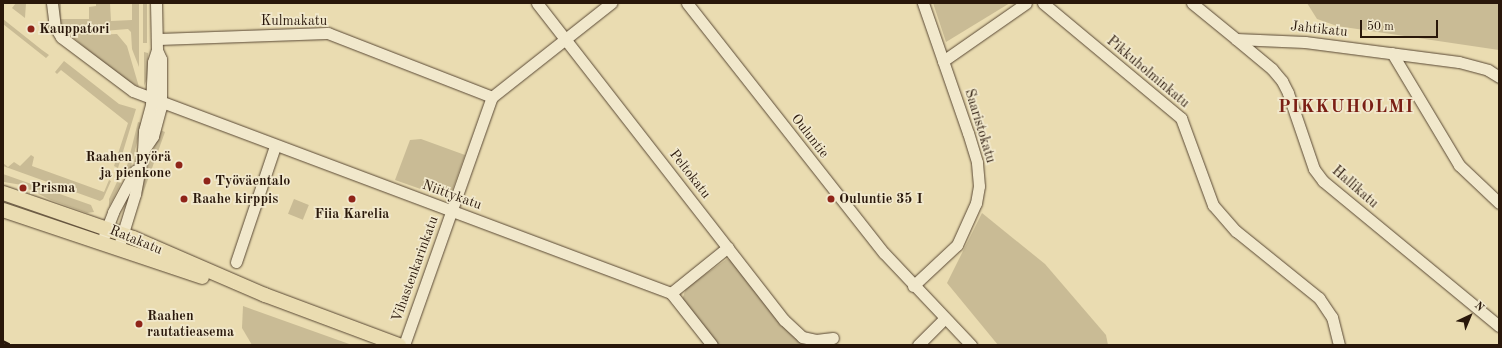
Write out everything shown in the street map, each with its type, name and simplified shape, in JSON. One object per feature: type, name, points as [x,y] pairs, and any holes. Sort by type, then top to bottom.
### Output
[{"type":"main road","name":"Ratakatu","points":[[5,193],[106,228],[265,295],[400,345]]},
{"type":"main road","name":"Ratakatu","points":[[3,210],[168,267],[265,295]]},
{"type":"street","name":"Niittykatu","points":[[52,3],[55,27],[63,39],[119,83],[157,101],[670,293]]},
{"type":"street","points":[[118,249],[135,194],[139,165],[143,151],[144,131],[157,101],[161,59],[157,45],[156,3]]},
{"type":"street","name":"Peltokatu","points":[[537,3],[794,330],[809,339],[833,338]]},
{"type":"street","points":[[492,97],[611,3]]},
{"type":"street","name":"Ouluntie","points":[[687,3],[884,253],[913,286],[971,345]]},
{"type":"street","name":"Saaristokatu","points":[[913,286],[957,245],[979,194],[976,159],[923,3]]},
{"type":"street","points":[[943,61],[1026,3]]},
{"type":"street","name":"Pikkuholminkatu","points":[[1042,3],[1181,118],[1213,205],[1236,231],[1319,298],[1332,317],[1339,345]]},
{"type":"street","points":[[1192,3],[1236,39]]},
{"type":"street","name":"Kulmakatu","points":[[157,45],[328,34],[492,97]]},
{"type":"street","name":"Jahtikatu","points":[[1236,39],[1305,42],[1392,53],[1474,65],[1499,77]]},
{"type":"street","name":"Hallikatu","points":[[1236,39],[1272,69],[1282,81],[1288,93],[1314,169],[1323,181],[1499,326]]},
{"type":"street","points":[[1392,53],[1459,165],[1499,203]]},
{"type":"street","name":"Vihastenkarinkatu","points":[[404,345],[453,211],[492,97]]},
{"type":"street","points":[[236,262],[275,146]]},
{"type":"street","points":[[102,243],[106,228],[139,165]]},
{"type":"street","points":[[712,345],[670,293],[728,247]]},
{"type":"street","points":[[918,345],[945,318]]},
{"type":"shaded area","points":[[16,3],[26,3],[25,18],[12,8]]},
{"type":"shaded area","points":[[57,3],[61,3],[61,19],[89,19],[89,7],[96,6],[96,3],[110,3],[111,21],[132,20],[132,3],[139,3],[139,67],[132,49],[131,32],[128,29],[90,32],[90,35],[117,34],[127,46],[139,87],[125,80],[66,32],[59,22]]},
{"type":"shaded area","points":[[143,3],[147,3],[147,43],[143,43]]},
{"type":"shaded area","points":[[933,3],[1010,3],[946,42]]},
{"type":"shaded area","points":[[1307,3],[1499,3],[1499,50],[1337,26],[1317,19]]},
{"type":"shaded area","points":[[3,19],[49,55],[46,58],[3,24]]},
{"type":"shaded area","points":[[144,52],[148,53],[149,74],[144,86]]},
{"type":"shaded area","points":[[64,61],[119,104],[136,109],[118,168],[114,166],[128,123],[61,70],[57,74],[55,72]]},
{"type":"shaded area","points":[[138,122],[142,123],[130,171],[126,171]]},
{"type":"shaded area","points":[[160,130],[165,132],[142,196],[139,191]]},
{"type":"shaded area","points":[[421,139],[465,155],[449,199],[395,180],[410,140]]},
{"type":"shaded area","points":[[31,155],[34,157],[32,166],[104,192],[109,180],[111,181],[103,199],[100,201],[3,166],[3,163],[8,167],[14,162],[20,166]]},
{"type":"shaded area","points":[[3,174],[91,205],[94,212],[87,213],[51,200],[28,189],[28,186],[4,182]]},
{"type":"shaded area","points":[[117,182],[121,183],[109,207],[109,199]]},
{"type":"shaded area","points":[[294,199],[309,205],[303,220],[288,214]]},
{"type":"shaded area","points":[[982,213],[1045,264],[1106,335],[1108,345],[998,345],[947,283]]},
{"type":"shaded area","points":[[727,259],[732,260],[786,329],[802,344],[814,345],[718,345],[682,300],[686,288]]},
{"type":"shaded area","points":[[243,306],[352,345],[252,345],[242,328]]},
{"type":"railway","points":[[3,341],[11,345]]},
{"type":"place","name":"Kauppatori","points":[[31,29]]},
{"type":"place","name":"Raahen pyörä ja pienkone","points":[[179,165]]},
{"type":"place","name":"Työväentalo","points":[[207,181]]},
{"type":"place","name":"Prisma","points":[[23,188]]},
{"type":"place","name":"Raahe kirppis","points":[[184,199]]},
{"type":"place","name":"Fiia Karelia","points":[[352,199]]},
{"type":"place","name":"Ouluntie 35 I","points":[[831,199]]},
{"type":"place","name":"Raahen rautatieasema","points":[[139,324]]},
{"type":"district","name":"PIKKUHOLMI","points":[[1346,107]]}]
